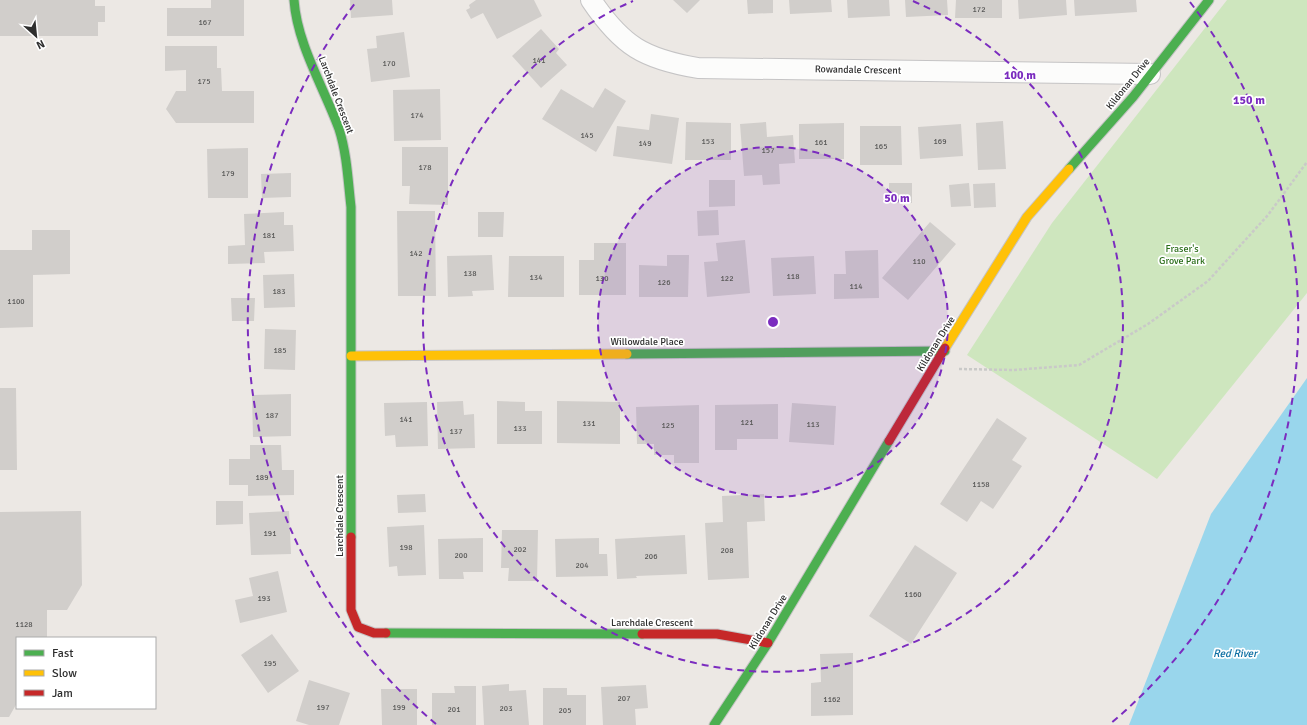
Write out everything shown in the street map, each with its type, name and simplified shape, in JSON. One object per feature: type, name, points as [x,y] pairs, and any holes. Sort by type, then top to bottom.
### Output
[{"type":"street","name":"Larchdale Crescent","points":[[294,0],[295,13],[310,60],[339,130],[347,168],[351,207],[351,610],[358,627],[374,633],[717,634],[768,643]]},
{"type":"street","name":"Rowandale Crescent","points":[[591,0],[613,30],[635,48],[673,64],[698,68],[1150,74]]},
{"type":"street","name":"Kildonan Drive","points":[[714,725],[768,643],[933,368],[1028,217],[1052,188],[1134,98],[1150,74],[1209,0]]},
{"type":"street","name":"Willowdale Place","points":[[350,356],[944,351]]},
{"type":"path","points":[[933,368],[1014,370],[1079,365],[1148,324],[1208,281],[1268,215],[1307,162]]},
{"type":"green space","name":"Fraser's Grove Park","points":[[1227,0],[1307,0],[1307,293],[1157,479],[967,355],[1052,223]]},
{"type":"water","name":"Red River","points":[[1307,378],[1307,725],[1129,725],[1211,514]]},
{"type":"building","points":[[0,0],[95,0],[95,6],[105,6],[105,22],[98,22],[98,36],[0,36]]},
{"type":"building","points":[[211,0],[244,0],[244,36],[167,36],[167,8],[211,8]]},
{"type":"building","points":[[350,0],[392,0],[393,15],[351,18]]},
{"type":"building","points":[[476,0],[534,0],[542,16],[497,39],[483,13],[471,19],[466,10],[470,8],[469,5]]},
{"type":"building","points":[[673,0],[700,0],[687,13]]},
{"type":"building","points":[[747,0],[773,0],[773,13],[748,14]]},
{"type":"building","points":[[789,0],[831,0],[832,12],[790,14]]},
{"type":"building","points":[[847,0],[889,0],[890,16],[848,18]]},
{"type":"building","points":[[905,0],[947,0],[948,15],[906,17]]},
{"type":"building","points":[[956,0],[1002,0],[1002,18],[955,18]]},
{"type":"building","points":[[1018,0],[1066,0],[1067,15],[1019,19]]},
{"type":"building","points":[[1074,0],[1136,0],[1137,12],[1075,16]]},
{"type":"building","points":[[541,29],[559,49],[556,53],[567,65],[541,88],[512,56]]},
{"type":"building","points":[[404,32],[410,77],[371,82],[367,49],[377,48],[376,36]]},
{"type":"building","points":[[165,46],[217,46],[217,68],[221,68],[222,91],[254,91],[254,123],[176,123],[166,109],[176,91],[186,91],[186,70],[165,71]]},
{"type":"building","points":[[605,88],[626,101],[596,152],[542,119],[561,89],[593,108]]},
{"type":"building","points":[[440,89],[441,140],[394,141],[393,90]]},
{"type":"building","points":[[651,114],[679,118],[672,164],[613,156],[617,126],[649,130]]},
{"type":"building","points":[[1003,121],[1006,169],[978,170],[976,123]]},
{"type":"building","points":[[686,122],[731,123],[731,160],[685,160]]},
{"type":"building","points":[[766,122],[767,137],[793,135],[795,163],[779,164],[780,184],[763,185],[762,175],[744,176],[740,124]]},
{"type":"building","points":[[844,123],[844,159],[799,159],[799,124]]},
{"type":"building","points":[[961,124],[963,156],[920,159],[918,127]]},
{"type":"building","points":[[860,126],[901,126],[902,165],[860,165]]},
{"type":"building","points":[[402,147],[448,147],[448,205],[409,204],[410,186],[402,186]]},
{"type":"building","points":[[248,148],[248,198],[208,198],[207,149]]},
{"type":"building","points":[[291,173],[291,197],[262,198],[261,174]]},
{"type":"building","points":[[709,180],[735,180],[735,206],[709,207]]},
{"type":"building","points":[[889,183],[912,183],[912,203],[889,203]]},
{"type":"building","points":[[969,183],[971,206],[951,207],[949,185]]},
{"type":"building","points":[[995,183],[996,207],[974,208],[973,184]]},
{"type":"building","points":[[718,210],[719,235],[698,236],[697,211]]},
{"type":"building","points":[[397,211],[435,211],[436,296],[398,296]]},
{"type":"building","points":[[284,212],[284,225],[293,225],[294,251],[264,252],[265,263],[228,264],[228,246],[245,245],[244,214]]},
{"type":"building","points":[[478,212],[504,212],[503,237],[478,237]]},
{"type":"building","points":[[930,222],[956,244],[908,300],[882,278]]},
{"type":"building","points":[[32,230],[70,230],[70,274],[33,275],[33,327],[0,328],[0,250],[32,250]]},
{"type":"building","points":[[745,240],[750,293],[707,297],[704,262],[718,261],[716,243]]},
{"type":"building","points":[[594,243],[626,243],[626,295],[579,295],[579,260],[594,260]]},
{"type":"building","points":[[878,250],[879,298],[834,299],[834,274],[846,274],[845,251]]},
{"type":"building","points":[[492,255],[494,290],[472,291],[473,296],[448,297],[447,256]]},
{"type":"building","points":[[667,255],[689,255],[688,297],[639,297],[639,265],[667,266]]},
{"type":"building","points":[[509,256],[564,256],[564,297],[508,297]]},
{"type":"building","points":[[814,256],[816,294],[773,296],[771,258]]},
{"type":"building","points":[[294,274],[295,307],[264,308],[263,275]]},
{"type":"building","points":[[231,298],[255,298],[254,321],[232,321]]},
{"type":"building","points":[[265,329],[296,330],[295,370],[264,369]]},
{"type":"building","points":[[0,388],[16,388],[17,470],[0,470]]},
{"type":"building","points":[[291,394],[291,436],[253,437],[252,395]]},
{"type":"building","points":[[463,401],[464,415],[474,414],[475,448],[438,449],[437,402]]},
{"type":"building","points":[[497,401],[525,402],[525,411],[542,411],[542,444],[497,444]]},
{"type":"building","points":[[557,401],[620,402],[620,444],[557,443]]},
{"type":"building","points":[[427,402],[428,446],[396,447],[395,435],[385,436],[384,403]]},
{"type":"building","points":[[792,403],[836,406],[834,445],[789,442]]},
{"type":"building","points":[[778,404],[778,439],[737,439],[737,450],[715,450],[715,405]]},
{"type":"building","points":[[699,405],[699,463],[674,463],[674,455],[654,455],[654,444],[637,444],[636,407]]},
{"type":"building","points":[[997,418],[1027,438],[1012,460],[1022,466],[993,509],[981,501],[967,522],[940,504]]},
{"type":"building","points":[[250,445],[281,445],[282,470],[294,470],[294,495],[248,496],[248,485],[229,485],[229,459],[250,459]]},
{"type":"building","points":[[425,494],[426,512],[398,513],[397,495]]},
{"type":"building","points":[[764,494],[765,521],[747,522],[749,578],[708,580],[705,523],[723,522],[722,496]]},
{"type":"building","points":[[216,501],[243,501],[243,524],[216,525]]},
{"type":"building","points":[[81,511],[82,585],[67,610],[47,610],[47,637],[16,637],[16,705],[9,717],[0,717],[0,512]]},
{"type":"building","points":[[289,511],[291,554],[251,555],[249,513]]},
{"type":"building","points":[[424,525],[426,575],[398,576],[397,566],[389,567],[387,527]]},
{"type":"building","points":[[502,530],[538,530],[537,581],[508,581],[509,568],[501,568]]},
{"type":"building","points":[[685,535],[687,574],[636,576],[637,578],[617,579],[615,539]]},
{"type":"building","points":[[483,538],[483,572],[463,572],[464,579],[439,579],[438,539]]},
{"type":"building","points":[[599,538],[599,554],[607,554],[608,576],[556,577],[555,539]]},
{"type":"building","points":[[915,545],[957,573],[911,644],[869,616]]},
{"type":"building","points":[[278,571],[287,612],[240,623],[235,600],[253,596],[249,578]]},
{"type":"building","points":[[272,634],[299,671],[268,693],[241,655]]},
{"type":"building","points":[[853,653],[853,715],[811,716],[811,683],[821,682],[820,654]]},
{"type":"building","points":[[309,680],[350,693],[339,725],[309,725],[296,721]]},
{"type":"building","points":[[509,684],[509,691],[526,690],[529,725],[484,725],[482,686]]},
{"type":"building","points":[[646,685],[648,708],[635,709],[636,725],[603,725],[601,687]]},
{"type":"building","points":[[454,686],[476,686],[476,725],[432,725],[432,693],[455,693]]},
{"type":"building","points":[[543,688],[567,688],[567,695],[586,695],[586,725],[543,725]]},
{"type":"building","points":[[381,689],[417,689],[417,725],[382,725]]},
{"type":"traffic: fast","points":[[294,0],[300,33],[312,66],[339,129],[346,158],[351,207],[351,537]]},
{"type":"traffic: fast","points":[[1069,169],[1133,97],[1209,0]]},
{"type":"traffic: fast","points":[[627,354],[945,351]]},
{"type":"traffic: fast","points":[[714,725],[768,643],[889,441]]},
{"type":"traffic: fast","points":[[386,633],[642,634]]},
{"type":"traffic: slow","points":[[945,348],[1027,217],[1069,169]]},
{"type":"traffic: slow","points":[[351,356],[627,354]]},
{"type":"traffic: jam","points":[[889,441],[945,348]]},
{"type":"traffic: jam","points":[[351,537],[351,610],[358,627],[374,633],[386,633]]},
{"type":"traffic: jam","points":[[642,634],[717,634],[768,643]]}]
